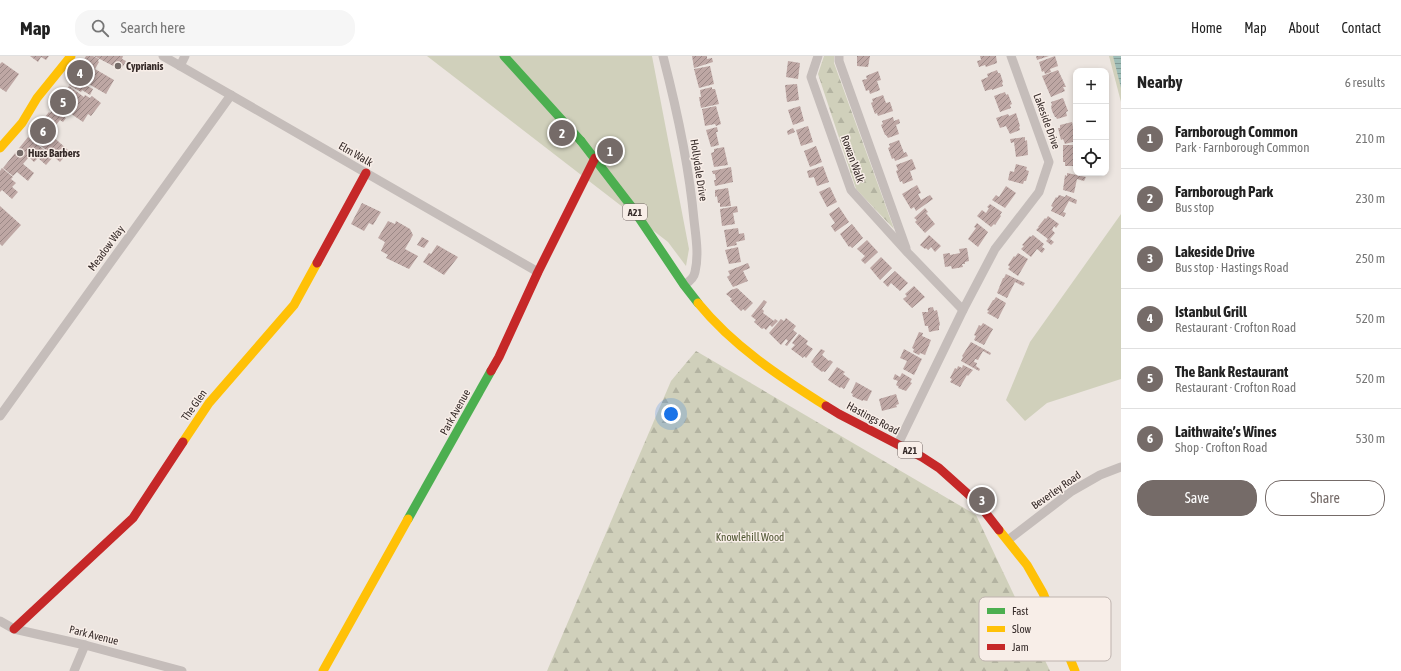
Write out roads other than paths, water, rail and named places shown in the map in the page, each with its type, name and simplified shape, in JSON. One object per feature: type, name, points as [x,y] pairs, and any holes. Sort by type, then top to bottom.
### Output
[{"type":"main road","points":[[0,148],[22,123],[37,98],[71,56]]},
{"type":"main road","name":"A21","points":[[504,56],[595,158],[631,206],[684,286]]},
{"type":"main road","name":"Park Avenue","points":[[323,671],[499,357],[538,272],[595,158]]},
{"type":"main road","name":"The Glen","points":[[14,629],[133,518],[209,403],[294,304],[366,173]]},
{"type":"main road","name":"Hastings Road","points":[[684,286],[710,317],[755,358],[833,410],[922,457],[943,472],[978,503],[1027,565],[1045,597]]},
{"type":"main road","name":"Hastings Road","points":[[1071,661],[1075,671]]},
{"type":"street","name":"Elm Walk","points":[[163,56],[538,272]]},
{"type":"street","points":[[180,66],[185,56]]},
{"type":"street","name":"Hollydale Drive","points":[[663,56],[685,155],[692,195],[698,254],[695,273],[692,279],[684,286]]},
{"type":"street","name":"Rowan Walk","points":[[818,56],[811,77],[851,190],[908,253],[963,310]]},
{"type":"street","name":"Rowan Walk","points":[[839,56],[839,61],[908,253]]},
{"type":"street","name":"Lakeside Drive","points":[[898,444],[963,310],[995,249],[1040,192],[1049,162],[1011,56]]},
{"type":"street","name":"Meadow Way","points":[[0,416],[231,95]]},
{"type":"street","name":"Beverley Road","points":[[1008,540],[1072,491],[1121,467]]},
{"type":"street","name":"Park Avenue","points":[[0,621],[14,629],[85,645],[182,671]]},
{"type":"street","points":[[74,671],[85,645]]},
{"type":"water","points":[[1113,56],[1121,56],[1121,88]]},
{"type":"place","name":"Cyprianis","points":[[118,66]]},
{"type":"place","name":"Istanbul Grill","points":[[80,73]]},
{"type":"place","name":"The Bank Restaurant","points":[[63,102]]},
{"type":"place","name":"Laithwaite’s Wines","points":[[43,131]]},
{"type":"place","name":"Farnborough Park","points":[[562,133]]},
{"type":"place","name":"Farnborough Common","points":[[610,151]]},
{"type":"place","name":"Huss Barbers","points":[[20,153]]},
{"type":"place","name":"Lakeside Drive","points":[[982,500]]},
{"type":"park label","name":"Knowlehill Wood","points":[[750,537]]}]
